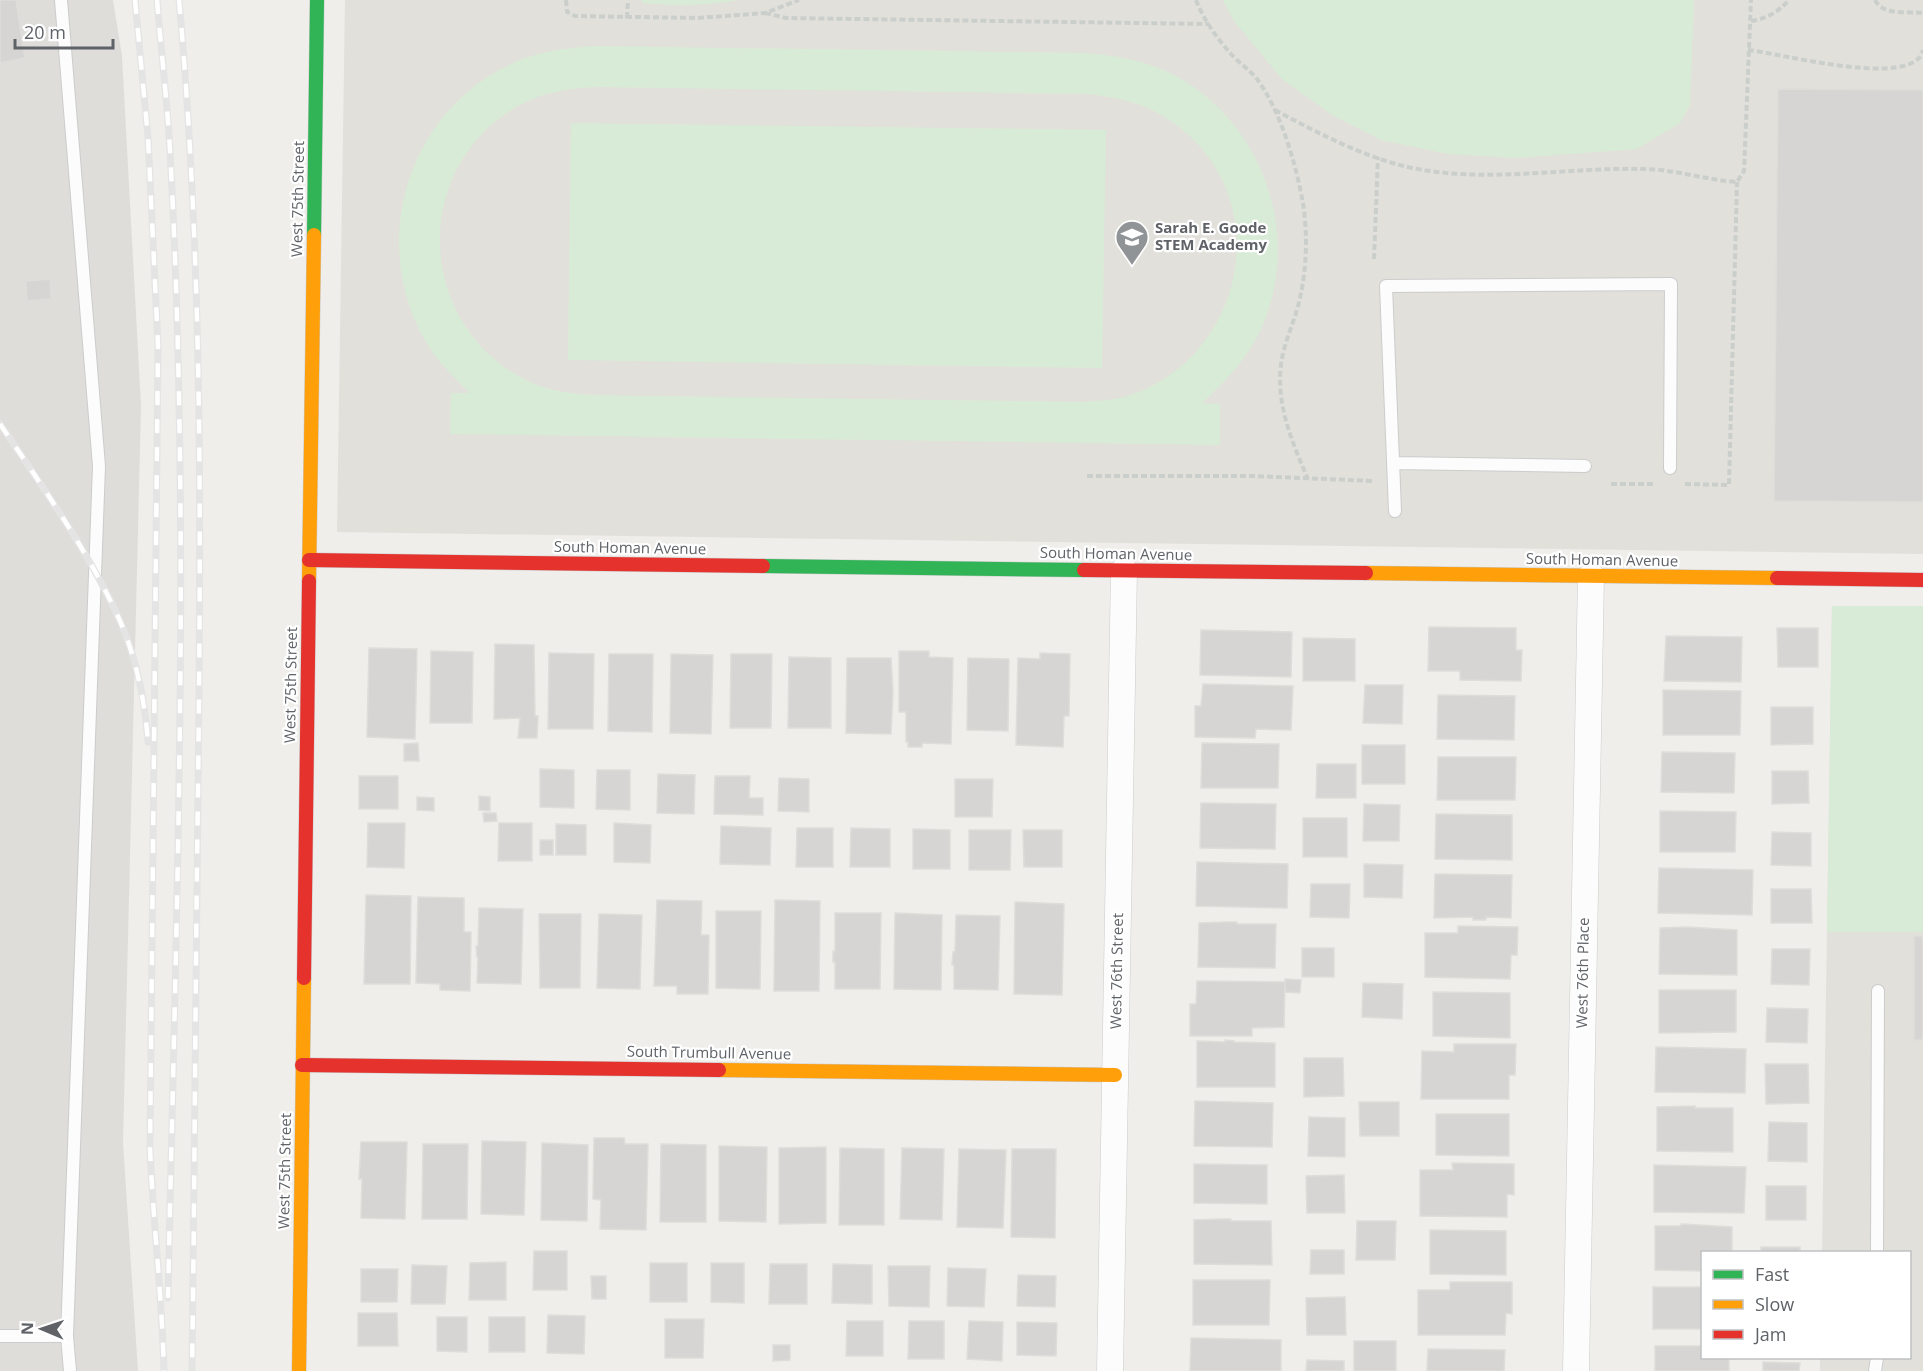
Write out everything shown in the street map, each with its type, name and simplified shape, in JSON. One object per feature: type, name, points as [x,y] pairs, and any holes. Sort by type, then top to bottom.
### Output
[{"type":"street","name":"West 75th Street","points":[[299,1371],[317,0]]},
{"type":"street","name":"South Homan Avenue","points":[[309,561],[1923,580]]},
{"type":"street","name":"West 76th Street","points":[[1110,1371],[1124,570]]},
{"type":"street","name":"West 76th Place","points":[[1576,1371],[1591,576]]},
{"type":"street","name":"South Trumbull Avenue","points":[[302,1065],[1115,1075]]},
{"type":"lane","points":[[61,0],[99,466],[67,1336],[70,1371]]},
{"type":"lane","points":[[1395,511],[1386,286],[1671,284],[1670,468]]},
{"type":"lane","points":[[1394,463],[1585,465]]},
{"type":"lane","points":[[1877,1251],[1878,991]]},
{"type":"lane","points":[[0,1336],[67,1336]]},
{"type":"path","points":[[566,0],[567,12],[575,16],[627,18],[698,18],[765,13],[800,0]]},
{"type":"path","points":[[627,18],[628,0]]},
{"type":"path","points":[[1196,0],[1209,24],[1231,54],[1257,78],[1275,111],[1302,199],[1305,255],[1303,278],[1300,298],[1281,365],[1281,395],[1290,436],[1308,479]]},
{"type":"path","points":[[1682,484],[1729,485],[1737,182],[1744,171],[1751,0]]},
{"type":"path","points":[[1751,21],[1764,19],[1778,12],[1789,0]]},
{"type":"path","points":[[1875,0],[1885,10],[1923,13]]},
{"type":"path","points":[[765,13],[786,18],[1209,24]]},
{"type":"path","points":[[1748,50],[1844,66],[1886,70],[1904,67],[1919,58],[1923,50]]},
{"type":"path","points":[[1275,111],[1323,135],[1397,164],[1452,173],[1517,174],[1575,169],[1646,169],[1715,181],[1737,182]]},
{"type":"path","points":[[1374,259],[1378,157]]},
{"type":"path","points":[[1087,476],[1255,476],[1383,482]]},
{"type":"path","points":[[1611,484],[1658,484]]},
{"type":"shaded area","points":[[0,0],[113,0],[122,56],[141,406],[123,1143],[138,1371],[0,1371]]},
{"type":"shaded area","name":"Sarah E. Goode STEM Academy","points":[[345,0],[1923,0],[1923,554],[337,532]]},
{"type":"shaded area","points":[[1832,606],[1923,606],[1923,1371],[1820,1371],[1820,1359],[1911,1359],[1911,1251],[1822,1251]]},
{"type":"green space","points":[[642,0],[739,0],[678,5],[642,3]]},
{"type":"green space","points":[[1223,0],[1694,0],[1690,105],[1680,123],[1637,149],[1516,158],[1448,154],[1381,140],[1332,115],[1282,79],[1234,21]]},
{"type":"green space","points":[[585,47],[1088,53],[1133,60],[1155,66],[1176,76],[1208,98],[1234,125],[1255,157],[1269,192],[1277,229],[1277,267],[1270,305],[1255,341],[1231,374],[1202,403],[1220,404],[1220,445],[450,434],[451,393],[470,393],[433,353],[413,315],[402,274],[399,233],[406,192],[420,153],[443,118],[472,88],[509,65],[530,56]],"holes":[[[597,87],[1086,94],[1133,103],[1154,111],[1175,124],[1207,155],[1227,192],[1236,232],[1234,272],[1222,311],[1201,346],[1170,375],[1131,395],[1081,402],[589,395],[568,392],[535,384],[496,360],[467,328],[448,291],[440,250],[443,209],[457,169],[482,134],[518,106],[547,94]]]},
{"type":"green space","points":[[571,123],[1106,130],[1102,368],[568,360]]},
{"type":"green space","points":[[1832,606],[1923,606],[1923,932],[1827,932]]},
{"type":"building","points":[[0,0],[16,0],[25,58],[0,63]]},
{"type":"building","points":[[1778,89],[1923,90],[1923,502],[1774,501]]},
{"type":"building","points":[[50,279],[51,299],[27,301],[26,281]]},
{"type":"building","points":[[1429,627],[1516,628],[1516,650],[1522,650],[1521,681],[1460,680],[1460,671],[1428,671]]},
{"type":"building","points":[[1777,628],[1818,628],[1818,667],[1778,667]]},
{"type":"building","points":[[1201,630],[1292,632],[1291,677],[1200,675]]},
{"type":"building","points":[[1666,636],[1742,637],[1741,682],[1664,681]]},
{"type":"building","points":[[1303,638],[1355,639],[1355,681],[1303,681]]},
{"type":"building","points":[[495,644],[534,645],[537,738],[518,738],[520,718],[494,719]]},
{"type":"building","points":[[369,648],[417,649],[415,739],[367,737]]},
{"type":"building","points":[[431,651],[473,652],[472,723],[430,723]]},
{"type":"building","points":[[899,651],[929,651],[929,657],[953,658],[951,744],[922,743],[922,747],[908,747],[906,712],[899,712]]},
{"type":"building","points":[[549,653],[594,654],[593,729],[548,729]]},
{"type":"building","points":[[1040,653],[1070,654],[1069,716],[1064,716],[1063,747],[1016,745],[1018,658],[1040,659]]},
{"type":"building","points":[[609,654],[653,654],[652,732],[608,731]]},
{"type":"building","points":[[671,654],[713,655],[711,734],[670,733]]},
{"type":"building","points":[[731,654],[772,654],[771,728],[730,728]]},
{"type":"building","points":[[789,657],[831,658],[831,728],[788,728]]},
{"type":"building","points":[[847,658],[891,658],[893,692],[891,734],[846,733]]},
{"type":"building","points":[[968,658],[1009,659],[1008,731],[967,730]]},
{"type":"building","points":[[1203,684],[1293,686],[1291,730],[1256,729],[1255,738],[1195,737],[1195,706],[1201,706]]},
{"type":"building","points":[[1365,685],[1403,685],[1402,724],[1363,723]]},
{"type":"building","points":[[1663,690],[1741,691],[1740,735],[1663,735]]},
{"type":"building","points":[[1438,695],[1515,696],[1514,740],[1437,739]]},
{"type":"building","points":[[1771,707],[1813,707],[1813,744],[1771,745]]},
{"type":"building","points":[[418,743],[419,761],[404,761],[404,744]]},
{"type":"building","points":[[1202,743],[1279,744],[1278,788],[1201,788]]},
{"type":"building","points":[[1362,745],[1405,745],[1405,784],[1362,784]]},
{"type":"building","points":[[1662,752],[1735,753],[1734,793],[1661,792]]},
{"type":"building","points":[[1438,757],[1516,757],[1515,800],[1437,800]]},
{"type":"building","points":[[1317,764],[1356,764],[1356,798],[1316,798]]},
{"type":"building","points":[[540,769],[574,770],[574,808],[540,807]]},
{"type":"building","points":[[597,770],[630,770],[630,810],[596,809]]},
{"type":"building","points":[[1772,771],[1808,771],[1809,803],[1772,804]]},
{"type":"building","points":[[658,774],[695,775],[694,814],[657,813]]},
{"type":"building","points":[[359,776],[398,776],[398,809],[359,809]]},
{"type":"building","points":[[715,776],[750,776],[749,798],[763,798],[763,815],[714,814]]},
{"type":"building","points":[[779,778],[809,779],[809,812],[778,811]]},
{"type":"building","points":[[955,779],[993,779],[992,817],[955,817]]},
{"type":"building","points":[[479,796],[490,797],[490,811],[479,810]]},
{"type":"building","points":[[417,797],[434,798],[434,811],[417,810]]},
{"type":"building","points":[[1201,803],[1276,804],[1275,849],[1200,848]]},
{"type":"building","points":[[1364,804],[1400,805],[1399,841],[1363,841]]},
{"type":"building","points":[[1660,811],[1736,812],[1735,852],[1660,852]]},
{"type":"building","points":[[483,813],[496,813],[497,821],[484,822]]},
{"type":"building","points":[[1436,814],[1512,815],[1512,860],[1435,859]]},
{"type":"building","points":[[1303,818],[1347,818],[1347,857],[1303,857]]},
{"type":"building","points":[[368,823],[405,823],[404,868],[367,867]]},
{"type":"building","points":[[499,823],[532,823],[532,861],[498,861]]},
{"type":"building","points":[[614,823],[651,825],[650,863],[614,862]]},
{"type":"building","points":[[556,824],[586,825],[586,855],[556,855]]},
{"type":"building","points":[[721,826],[771,828],[770,865],[720,864]]},
{"type":"building","points":[[797,828],[833,828],[833,867],[796,867]]},
{"type":"building","points":[[851,828],[890,829],[890,867],[850,867]]},
{"type":"building","points":[[913,829],[950,830],[950,869],[913,869]]},
{"type":"building","points":[[969,830],[1011,830],[1010,870],[969,870]]},
{"type":"building","points":[[1023,830],[1062,830],[1062,867],[1024,867]]},
{"type":"building","points":[[1772,832],[1811,833],[1811,866],[1771,865]]},
{"type":"building","points":[[540,840],[553,840],[553,855],[540,855]]},
{"type":"building","points":[[1197,862],[1288,864],[1287,908],[1196,906]]},
{"type":"building","points":[[1364,864],[1403,865],[1402,898],[1364,897]]},
{"type":"building","points":[[1659,868],[1753,870],[1752,915],[1658,913]]},
{"type":"building","points":[[1435,874],[1512,875],[1511,918],[1486,917],[1486,920],[1473,920],[1473,917],[1434,918]]},
{"type":"building","points":[[1311,884],[1350,884],[1349,918],[1310,917]]},
{"type":"building","points":[[1771,889],[1811,889],[1812,923],[1771,923]]},
{"type":"building","points":[[366,895],[411,896],[410,984],[364,984]]},
{"type":"building","points":[[418,897],[464,898],[464,932],[471,932],[470,991],[440,990],[440,984],[416,983]]},
{"type":"building","points":[[657,900],[702,901],[701,935],[709,935],[708,994],[677,994],[677,986],[654,986]]},
{"type":"building","points":[[775,900],[820,901],[819,991],[774,991]]},
{"type":"building","points":[[1015,902],[1064,904],[1062,995],[1014,994]]},
{"type":"building","points":[[479,908],[523,909],[521,984],[477,983],[476,946],[478,946]]},
{"type":"building","points":[[716,911],[761,911],[760,989],[716,988]]},
{"type":"building","points":[[835,913],[881,913],[880,989],[835,989],[833,951],[835,952]]},
{"type":"building","points":[[895,913],[942,915],[941,990],[894,989]]},
{"type":"building","points":[[539,914],[581,914],[580,988],[540,988]]},
{"type":"building","points":[[599,914],[642,915],[640,989],[597,988]]},
{"type":"building","points":[[956,915],[1000,916],[998,990],[954,989],[954,965],[952,965],[953,952],[955,952]]},
{"type":"building","points":[[1237,922],[1237,924],[1276,924],[1275,968],[1198,967],[1199,923]]},
{"type":"building","points":[[1458,926],[1518,927],[1517,955],[1511,955],[1510,979],[1425,977],[1425,933],[1458,933]]},
{"type":"building","points":[[1660,928],[1737,930],[1737,975],[1659,974]]},
{"type":"building","points":[[1914,936],[1923,936],[1923,1040],[1914,1040]]},
{"type":"building","points":[[1302,948],[1334,948],[1334,977],[1302,977]]},
{"type":"building","points":[[1772,949],[1810,949],[1809,985],[1771,984]]},
{"type":"building","points":[[1285,979],[1301,980],[1300,993],[1285,992]]},
{"type":"building","points":[[1197,981],[1285,982],[1284,1027],[1252,1028],[1252,1036],[1190,1036],[1190,1004],[1196,1004]]},
{"type":"building","points":[[1363,983],[1403,984],[1402,1019],[1362,1017]]},
{"type":"building","points":[[1659,990],[1736,990],[1736,1032],[1659,1033]]},
{"type":"building","points":[[1433,992],[1510,993],[1510,1038],[1433,1036]]},
{"type":"building","points":[[1767,1008],[1808,1009],[1807,1043],[1766,1042]]},
{"type":"building","points":[[1225,1040],[1275,1043],[1275,1087],[1197,1087],[1197,1041],[1225,1042]]},
{"type":"building","points":[[1454,1044],[1516,1044],[1515,1075],[1509,1075],[1509,1099],[1421,1099],[1422,1051],[1454,1052]]},
{"type":"building","points":[[1656,1047],[1746,1049],[1745,1093],[1655,1092]]},
{"type":"building","points":[[1304,1058],[1343,1058],[1344,1096],[1304,1097]]},
{"type":"building","points":[[1765,1064],[1808,1064],[1809,1103],[1766,1104]]},
{"type":"building","points":[[1195,1101],[1273,1103],[1272,1147],[1194,1146]]},
{"type":"building","points":[[1359,1102],[1399,1102],[1399,1136],[1360,1136]]},
{"type":"building","points":[[1695,1106],[1695,1108],[1733,1108],[1733,1152],[1657,1151],[1657,1107]]},
{"type":"building","points":[[1436,1114],[1509,1114],[1509,1156],[1436,1155]]},
{"type":"building","points":[[1309,1117],[1345,1118],[1345,1157],[1308,1156]]},
{"type":"building","points":[[1769,1122],[1807,1123],[1807,1162],[1768,1161]]},
{"type":"building","points":[[594,1138],[624,1138],[625,1144],[648,1144],[646,1230],[600,1229],[601,1200],[593,1199]]},
{"type":"building","points":[[482,1141],[526,1142],[524,1215],[481,1214]]},
{"type":"building","points":[[361,1142],[407,1142],[405,1219],[361,1218],[362,1179],[359,1179]]},
{"type":"building","points":[[542,1143],[588,1145],[587,1221],[541,1220]]},
{"type":"building","points":[[423,1144],[468,1144],[467,1219],[422,1219]]},
{"type":"building","points":[[661,1144],[706,1145],[706,1222],[660,1222]]},
{"type":"building","points":[[719,1146],[767,1147],[766,1222],[719,1221]]},
{"type":"building","points":[[826,1147],[826,1223],[779,1224],[779,1148]]},
{"type":"building","points":[[840,1148],[884,1149],[884,1225],[839,1225]]},
{"type":"building","points":[[902,1148],[944,1149],[942,1220],[900,1219]]},
{"type":"building","points":[[959,1149],[1006,1150],[1003,1228],[957,1227]]},
{"type":"building","points":[[1012,1149],[1056,1149],[1055,1238],[1011,1237]]},
{"type":"building","points":[[1452,1163],[1514,1164],[1514,1195],[1507,1194],[1507,1217],[1420,1216],[1420,1170],[1453,1170]]},
{"type":"building","points":[[1194,1164],[1267,1165],[1267,1204],[1194,1203]]},
{"type":"building","points":[[1654,1165],[1746,1167],[1744,1213],[1654,1212]]},
{"type":"building","points":[[1344,1175],[1345,1213],[1307,1213],[1306,1176]]},
{"type":"building","points":[[1766,1186],[1806,1186],[1806,1220],[1766,1220]]},
{"type":"building","points":[[1231,1219],[1231,1221],[1271,1221],[1272,1265],[1194,1264],[1194,1220]]},
{"type":"building","points":[[1357,1221],[1396,1221],[1395,1260],[1356,1260]]},
{"type":"building","points":[[1681,1224],[1732,1227],[1732,1251],[1701,1251],[1701,1271],[1655,1270],[1655,1226],[1681,1226]]},
{"type":"building","points":[[1430,1230],[1506,1231],[1506,1275],[1430,1274]]},
{"type":"building","points":[[1761,1247],[1800,1247],[1800,1251],[1761,1251]]},
{"type":"building","points":[[1311,1250],[1344,1250],[1344,1274],[1310,1274]]},
{"type":"building","points":[[534,1251],[567,1251],[567,1290],[533,1290]]},
{"type":"building","points":[[506,1262],[506,1300],[469,1300],[470,1263]]},
{"type":"building","points":[[650,1263],[687,1263],[687,1302],[650,1302]]},
{"type":"building","points":[[711,1263],[744,1263],[744,1303],[711,1302]]},
{"type":"building","points":[[770,1264],[807,1264],[807,1304],[769,1304]]},
{"type":"building","points":[[833,1264],[872,1265],[872,1304],[832,1303]]},
{"type":"building","points":[[412,1265],[447,1266],[445,1304],[411,1304]]},
{"type":"building","points":[[888,1266],[930,1266],[929,1307],[889,1306]]},
{"type":"building","points":[[948,1268],[986,1269],[984,1307],[947,1306]]},
{"type":"building","points":[[361,1269],[398,1269],[397,1302],[361,1302]]},
{"type":"building","points":[[1018,1275],[1056,1276],[1055,1307],[1017,1306]]},
{"type":"building","points":[[591,1276],[606,1276],[606,1299],[592,1299]]},
{"type":"building","points":[[1193,1280],[1270,1280],[1269,1325],[1193,1325]]},
{"type":"building","points":[[1450,1282],[1512,1282],[1512,1314],[1506,1313],[1505,1335],[1418,1335],[1418,1290],[1450,1290]]},
{"type":"building","points":[[1653,1287],[1701,1287],[1701,1329],[1653,1329]]},
{"type":"building","points":[[1345,1297],[1346,1335],[1307,1335],[1306,1298]]},
{"type":"building","points":[[358,1313],[397,1313],[398,1346],[358,1346]]},
{"type":"building","points":[[548,1315],[585,1316],[584,1354],[547,1353]]},
{"type":"building","points":[[437,1317],[467,1317],[467,1352],[437,1351]]},
{"type":"building","points":[[489,1317],[525,1317],[525,1352],[489,1352]]},
{"type":"building","points":[[665,1319],[704,1319],[703,1358],[665,1358]]},
{"type":"building","points":[[847,1321],[883,1321],[883,1356],[846,1356]]},
{"type":"building","points":[[909,1321],[944,1321],[944,1359],[908,1359]]},
{"type":"building","points":[[969,1321],[1003,1322],[1002,1361],[967,1359]]},
{"type":"building","points":[[1017,1322],[1057,1323],[1056,1356],[1017,1355]]},
{"type":"building","points":[[1191,1338],[1281,1340],[1281,1371],[1190,1371]]},
{"type":"building","points":[[1354,1341],[1396,1341],[1396,1371],[1354,1371]]},
{"type":"building","points":[[773,1345],[790,1345],[790,1360],[773,1361]]},
{"type":"building","points":[[1655,1346],[1701,1346],[1701,1359],[1729,1359],[1729,1371],[1655,1371]]},
{"type":"building","points":[[1428,1349],[1505,1350],[1504,1371],[1427,1371]]},
{"type":"building","points":[[1307,1360],[1344,1361],[1344,1371],[1306,1371]]},
{"type":"building","points":[[1763,1362],[1800,1363],[1799,1371],[1763,1371]]},
{"type":"railway","points":[[135,0],[148,137],[158,345],[150,1148],[164,1371]]},
{"type":"railway","points":[[157,0],[170,150],[180,437],[178,868],[168,1298]]},
{"type":"railway","points":[[179,0],[193,198],[200,495],[192,1371]]},
{"type":"railway","points":[[0,424],[48,495],[108,595],[131,649],[145,711],[148,742]]},
{"type":"traffic: fast","points":[[314,235],[317,0]]},
{"type":"traffic: fast","points":[[763,566],[1084,570]]},
{"type":"traffic: slow","points":[[309,581],[314,235]]},
{"type":"traffic: slow","points":[[1366,573],[1777,578]]},
{"type":"traffic: slow","points":[[299,1371],[304,978]]},
{"type":"traffic: slow","points":[[719,1070],[1115,1075]]},
{"type":"traffic: jam","points":[[309,560],[763,566]]},
{"type":"traffic: jam","points":[[1084,570],[1366,573]]},
{"type":"traffic: jam","points":[[1777,578],[1923,580]]},
{"type":"traffic: jam","points":[[304,978],[309,581]]},
{"type":"traffic: jam","points":[[302,1065],[719,1070]]},
{"type":"place","name":"Sarah E. Goode STEM Academy","points":[[1132,266]]}]
